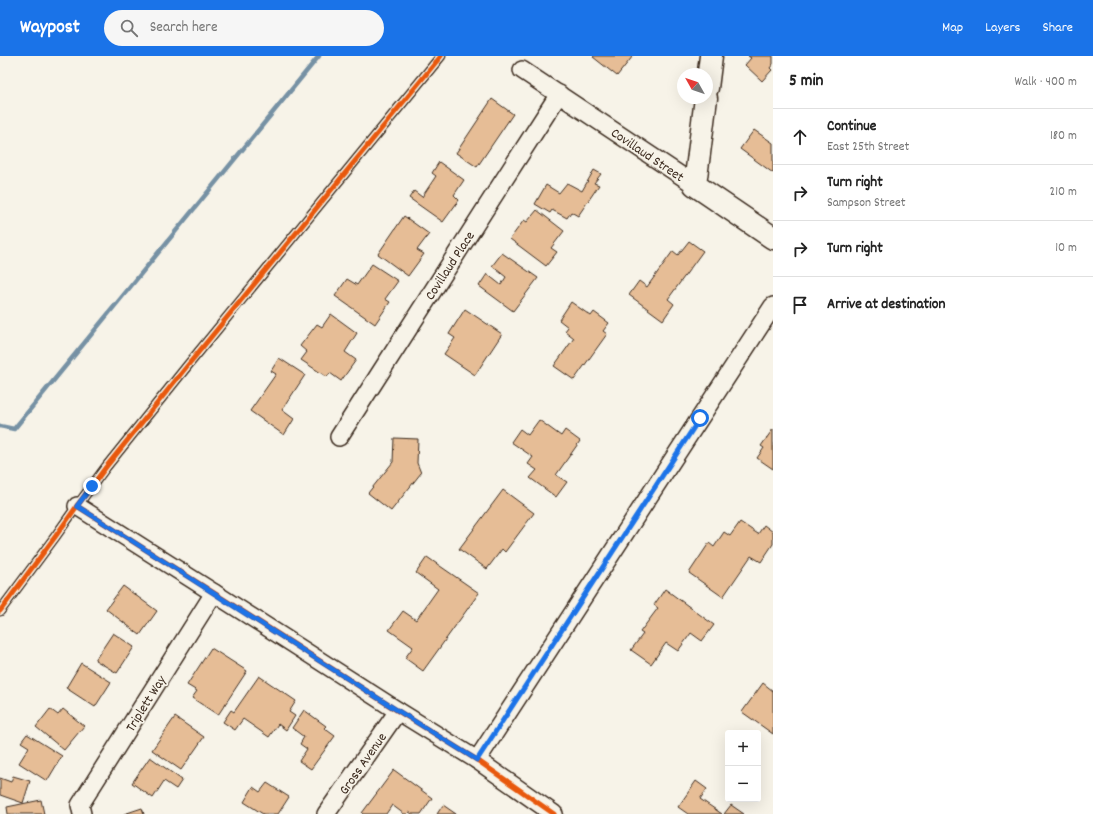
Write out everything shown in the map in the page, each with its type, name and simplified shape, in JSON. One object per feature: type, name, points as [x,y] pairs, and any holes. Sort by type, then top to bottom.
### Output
[{"type":"street","points":[[710,68],[711,56]]},
{"type":"street","name":"Covillaud Street","points":[[522,70],[773,238]]},
{"type":"street","name":"Covillaud Place","points":[[340,437],[559,94]]},
{"type":"street","points":[[694,185],[705,104]]},
{"type":"street","points":[[477,760],[773,306]]},
{"type":"street","points":[[77,506],[477,760],[554,814]]},
{"type":"street","name":"Triplett Way","points":[[82,814],[80,806],[214,592]]},
{"type":"street","name":"Gross Avenue","points":[[326,814],[398,711]]},
{"type":"lane","points":[[0,611],[106,467],[441,56]]},
{"type":"building","points":[[633,56],[617,76],[593,57]]},
{"type":"building","points":[[748,56],[773,56],[773,64],[770,68],[772,70],[762,81],[745,65],[751,58]]},
{"type":"building","points":[[492,99],[513,114],[477,167],[456,153]]},
{"type":"building","points":[[754,130],[773,143],[773,173],[740,149]]},
{"type":"building","points":[[439,162],[464,180],[454,195],[459,200],[443,222],[409,198],[414,191],[422,197],[436,176],[432,173]]},
{"type":"building","points":[[594,170],[601,174],[594,183],[599,185],[578,216],[571,212],[567,218],[552,210],[550,213],[535,204],[546,185],[559,193],[567,183],[582,191]]},
{"type":"building","points":[[537,210],[564,231],[551,248],[557,252],[546,266],[510,239],[524,220],[527,222]]},
{"type":"building","points":[[404,216],[429,234],[417,250],[424,254],[408,276],[378,254]]},
{"type":"building","points":[[689,241],[703,251],[668,299],[674,304],[663,320],[629,295],[639,281],[647,287],[673,251],[678,255]]},
{"type":"building","points":[[502,253],[538,278],[513,311],[479,286],[487,274],[501,285],[506,277],[492,266]]},
{"type":"building","points":[[372,264],[398,281],[385,299],[390,302],[375,324],[335,296],[347,279],[357,285]]},
{"type":"building","points":[[571,302],[591,316],[594,312],[609,323],[603,331],[607,334],[574,380],[554,366],[574,338],[565,331],[568,327],[559,320]]},
{"type":"building","points":[[465,309],[502,334],[475,375],[444,354],[455,338],[449,334]]},
{"type":"building","points":[[331,314],[357,333],[345,352],[356,360],[341,381],[330,373],[327,377],[301,360],[307,352],[300,346],[317,324],[322,327]]},
{"type":"building","points":[[279,358],[305,375],[282,410],[294,419],[284,435],[250,411],[276,374],[271,371]]},
{"type":"building","points":[[539,420],[561,436],[565,430],[580,441],[556,475],[567,482],[556,497],[530,478],[537,470],[528,464],[533,457],[511,442],[520,429],[528,435]]},
{"type":"building","points":[[773,429],[773,469],[757,458],[764,448],[761,446]]},
{"type":"building","points":[[394,438],[418,439],[417,463],[421,473],[391,511],[368,493],[393,462]]},
{"type":"building","points":[[503,490],[534,513],[505,552],[502,549],[487,569],[459,549]]},
{"type":"building","points":[[740,522],[758,534],[764,525],[773,532],[773,544],[761,562],[751,556],[723,597],[689,573],[709,543],[714,547],[724,532],[730,536]]},
{"type":"building","points":[[427,557],[479,593],[423,671],[405,658],[413,647],[389,630],[403,611],[416,620],[438,589],[416,573]]},
{"type":"building","points":[[123,586],[157,611],[140,635],[106,609]]},
{"type":"building","points":[[665,589],[714,625],[702,641],[691,633],[678,651],[666,643],[651,664],[631,650],[643,634],[640,632],[658,608],[654,605]]},
{"type":"building","points":[[113,633],[134,647],[117,673],[95,660]]},
{"type":"building","points":[[211,648],[247,671],[218,715],[192,698],[197,691],[187,685]]},
{"type":"building","points":[[81,663],[111,682],[95,707],[66,688]]},
{"type":"building","points":[[259,676],[296,701],[289,712],[295,716],[286,730],[278,724],[269,737],[243,719],[235,730],[223,722],[231,710],[234,712]]},
{"type":"building","points":[[763,683],[773,691],[773,734],[742,712]]},
{"type":"building","points":[[50,709],[58,715],[63,709],[84,726],[64,750],[36,727]]},
{"type":"building","points":[[304,710],[326,726],[324,728],[335,736],[311,769],[299,761],[307,749],[300,744],[304,737],[292,728]]},
{"type":"building","points":[[175,717],[204,737],[181,770],[152,750]]},
{"type":"building","points":[[27,734],[62,756],[47,781],[19,763],[29,747],[21,742]]},
{"type":"building","points":[[150,757],[182,780],[176,789],[164,781],[153,798],[132,783]]},
{"type":"building","points":[[394,770],[432,798],[421,814],[412,814],[409,812],[404,814],[392,805],[386,814],[363,814],[362,813]]},
{"type":"building","points":[[13,776],[30,781],[23,803],[0,795],[0,778],[11,782]]},
{"type":"building","points":[[696,781],[707,789],[700,799],[722,814],[688,814],[678,807]]},
{"type":"building","points":[[267,783],[289,797],[278,814],[263,814],[244,802],[253,787],[260,792]]},
{"type":"building","points":[[41,800],[44,814],[8,814],[7,807]]},
{"type":"building","points":[[443,805],[456,814],[437,814]]},
{"type":"building","points":[[731,805],[744,814],[724,814]]},
{"type":"building","points":[[142,808],[144,814],[124,814]]},
{"type":"waterway","points":[[0,426],[14,429],[319,56]]},
{"type":"cycle path","points":[[0,611],[106,467],[441,56]]},
{"type":"cycle path","points":[[77,506],[477,760],[554,814]]},
{"type":"route","points":[[92,486],[77,506],[477,760],[700,418]]}]
